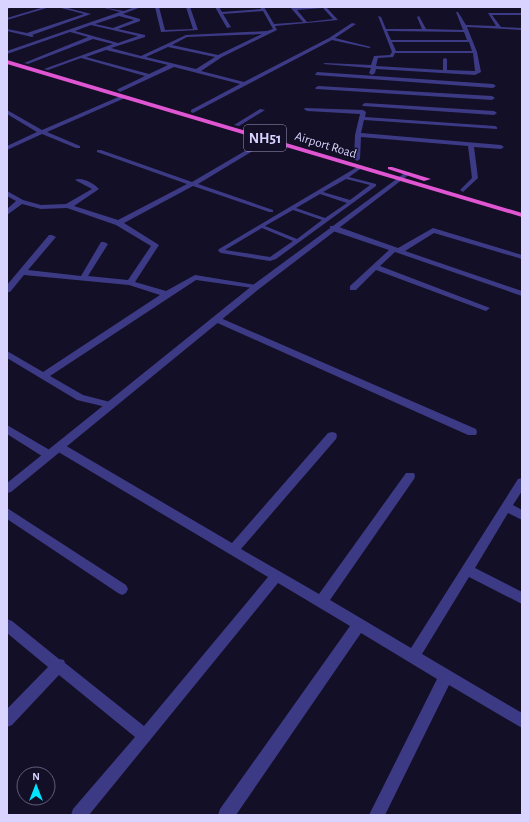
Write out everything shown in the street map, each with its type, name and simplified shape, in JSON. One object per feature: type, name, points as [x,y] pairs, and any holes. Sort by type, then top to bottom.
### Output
[{"type":"highway","name":"Airport Road","points":[[7,58],[522,215]]},
{"type":"highway","name":"Airport Road","points":[[7,62],[193,111],[237,125],[408,173],[522,209]]},
{"type":"street","points":[[7,8],[12,7]]},
{"type":"street","points":[[7,19],[48,7]]},
{"type":"street","points":[[59,7],[107,18]]},
{"type":"street","points":[[103,7],[124,12]]},
{"type":"street","points":[[7,53],[139,7]]},
{"type":"street","points":[[157,7],[163,31],[203,29]]},
{"type":"street","points":[[188,7],[196,30]]},
{"type":"street","points":[[217,7],[229,28]]},
{"type":"street","points":[[265,25],[336,20],[323,7],[293,8]]},
{"type":"street","points":[[293,8],[306,23]]},
{"type":"street","points":[[197,71],[219,57],[275,29],[264,9],[220,13]]},
{"type":"street","points":[[326,64],[374,67],[411,67],[445,71],[478,72],[475,52],[465,28],[456,13]]},
{"type":"street","points":[[26,35],[89,14]]},
{"type":"street","points":[[114,29],[138,20],[118,14]]},
{"type":"street","points":[[500,28],[489,14],[522,14]]},
{"type":"street","points":[[379,16],[394,52]]},
{"type":"street","points":[[419,18],[425,31]]},
{"type":"street","points":[[46,69],[143,36],[91,24]]},
{"type":"street","points":[[193,111],[331,39],[354,24]]},
{"type":"street","points":[[222,28],[236,27]]},
{"type":"street","points":[[385,30],[425,31],[465,28],[522,29]]},
{"type":"street","points":[[7,30],[45,40]]},
{"type":"street","points":[[70,31],[118,44]]},
{"type":"street","points":[[140,58],[186,36],[270,31]]},
{"type":"street","points":[[26,63],[93,37]]},
{"type":"street","points":[[331,39],[369,47]]},
{"type":"street","points":[[389,41],[470,41]]},
{"type":"street","points":[[167,45],[219,57]]},
{"type":"street","points":[[14,46],[21,48]]},
{"type":"street","points":[[105,48],[245,84]]},
{"type":"street","points":[[357,159],[358,135],[376,57],[391,56],[394,52],[475,52]]},
{"type":"street","points":[[80,57],[150,76]]},
{"type":"street","points":[[445,59],[445,71]]},
{"type":"street","points":[[7,148],[121,93],[150,76],[173,65]]},
{"type":"street","points":[[317,74],[492,86]]},
{"type":"street","points":[[318,88],[492,98]]},
{"type":"street","points":[[365,105],[494,113]]},
{"type":"street","points":[[307,109],[495,128]]},
{"type":"street","points":[[237,125],[262,110]]},
{"type":"street","points":[[7,112],[42,132],[78,147]]},
{"type":"street","points":[[358,135],[501,147]]},
{"type":"street","points":[[119,223],[193,184],[269,139]]},
{"type":"street","points":[[463,190],[475,178],[470,145]]},
{"type":"street","points":[[99,151],[271,211]]},
{"type":"street","points":[[7,489],[256,287],[408,173]]},
{"type":"street","points":[[68,206],[96,190],[94,186],[78,180]]},
{"type":"street","points":[[7,193],[21,201],[41,207],[68,206],[119,223],[155,245],[130,283]]},
{"type":"street","points":[[7,213],[21,201]]},
{"type":"street","points":[[333,228],[522,294]]},
{"type":"street","points":[[353,288],[396,250],[433,230],[522,257]]},
{"type":"street","points":[[7,290],[52,237]]},
{"type":"street","points":[[83,278],[104,244]]},
{"type":"street","points":[[375,267],[486,308]]},
{"type":"street","points":[[22,272],[130,283],[167,294]]},
{"type":"street","points":[[43,376],[195,277],[256,287]]},
{"type":"street","points":[[216,319],[472,432]]},
{"type":"street","points":[[7,354],[80,398],[110,405]]},
{"type":"street","points":[[7,428],[54,451],[233,550],[522,721]]},
{"type":"street","points":[[233,550],[332,436]]},
{"type":"street","points":[[321,602],[410,476]]},
{"type":"street","points":[[413,656],[522,482]]},
{"type":"street","points":[[506,507],[522,515]]},
{"type":"street","points":[[7,513],[122,589]]},
{"type":"street","points":[[467,570],[522,598]]},
{"type":"street","points":[[79,815],[277,576]]},
{"type":"street","points":[[226,815],[359,624]]},
{"type":"street","points":[[7,625],[59,665],[145,736]]},
{"type":"street","points":[[7,720],[59,665]]},
{"type":"street","points":[[377,815],[446,676]]},
{"type":"lane","points":[[345,177],[374,184],[272,258],[221,251],[361,167]]},
{"type":"lane","points":[[318,192],[350,202]]},
{"type":"lane","points":[[292,208],[326,220]]},
{"type":"lane","points":[[261,226],[297,241]]}]
